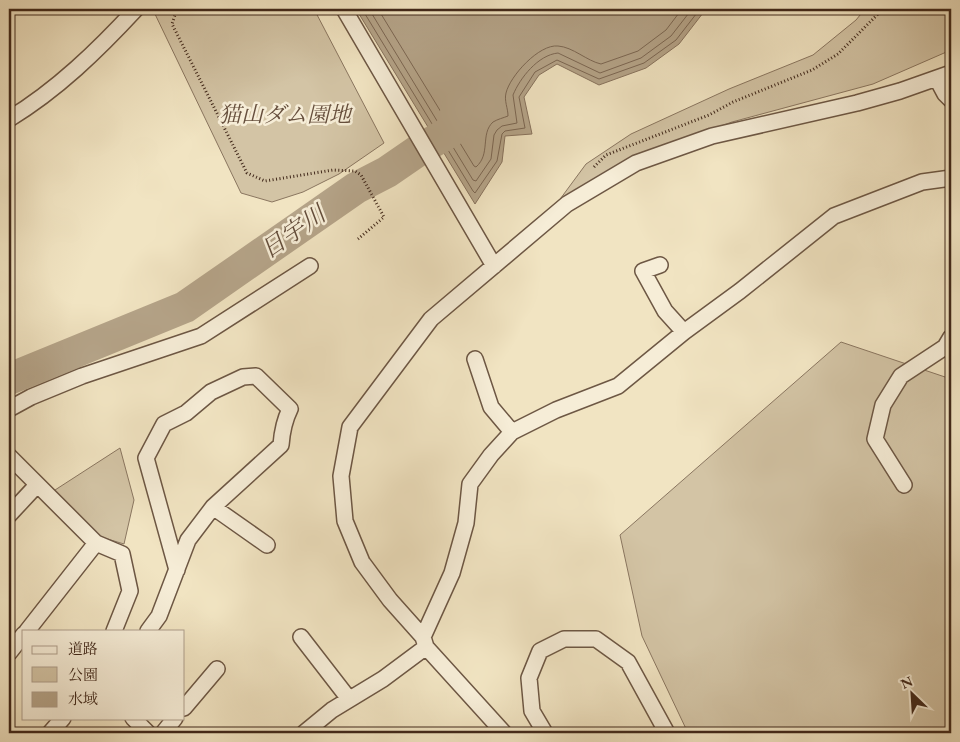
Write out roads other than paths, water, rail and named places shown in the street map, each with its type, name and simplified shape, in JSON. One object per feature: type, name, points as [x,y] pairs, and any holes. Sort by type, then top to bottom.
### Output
[{"type":"street","points":[[9,119],[30,107],[96,51],[136,9]]},
{"type":"street","points":[[344,9],[491,260]]},
{"type":"street","points":[[504,733],[424,642],[362,562],[345,521],[341,476],[350,427],[430,319],[491,260],[568,204],[636,163],[712,136],[858,103],[944,76],[945,94],[951,100]]},
{"type":"street","points":[[304,733],[332,710],[383,679],[424,642],[452,573],[466,524],[470,484],[491,455],[512,432],[556,410],[618,386],[684,332],[740,291],[834,216],[922,182],[951,178]]},
{"type":"street","points":[[660,265],[644,271],[665,311],[684,332]]},
{"type":"street","points":[[9,409],[31,397],[82,376],[201,336],[310,266]]},
{"type":"street","points":[[904,485],[875,439],[883,404],[901,376],[945,348],[951,337]]},
{"type":"street","points":[[475,360],[491,407],[512,432]]},
{"type":"street","points":[[149,630],[159,616],[177,570],[188,540],[213,507],[281,445],[285,420],[290,409],[256,376],[243,377],[211,392],[186,413],[164,424],[146,458],[177,570]]},
{"type":"street","points":[[9,456],[96,543],[122,554],[130,591],[114,630]]},
{"type":"street","points":[[9,515],[37,485]]},
{"type":"street","points":[[213,507],[267,545]]},
{"type":"street","points":[[28,630],[96,543]]},
{"type":"street","points":[[301,636],[349,699]]},
{"type":"street","points":[[9,653],[22,637]]},
{"type":"street","points":[[545,733],[532,711],[529,678],[540,651],[564,639],[596,639],[628,662],[667,733]]},
{"type":"street","points":[[185,707],[217,669]]},
{"type":"street","points":[[50,733],[61,720]]},
{"type":"street","points":[[135,720],[148,733]]},
{"type":"street","points":[[163,733],[173,720]]},
{"type":"water","points":[[356,9],[716,9],[703,13],[679,44],[646,68],[599,85],[557,64],[539,75],[524,97],[532,134],[505,136],[502,162],[475,204]]},
{"type":"waterway","name":"日宇川","points":[[9,379],[185,307],[356,188],[387,172],[451,131],[458,106]]},
{"type":"park label","name":"猫山ダム園地","points":[[285,114]]}]
